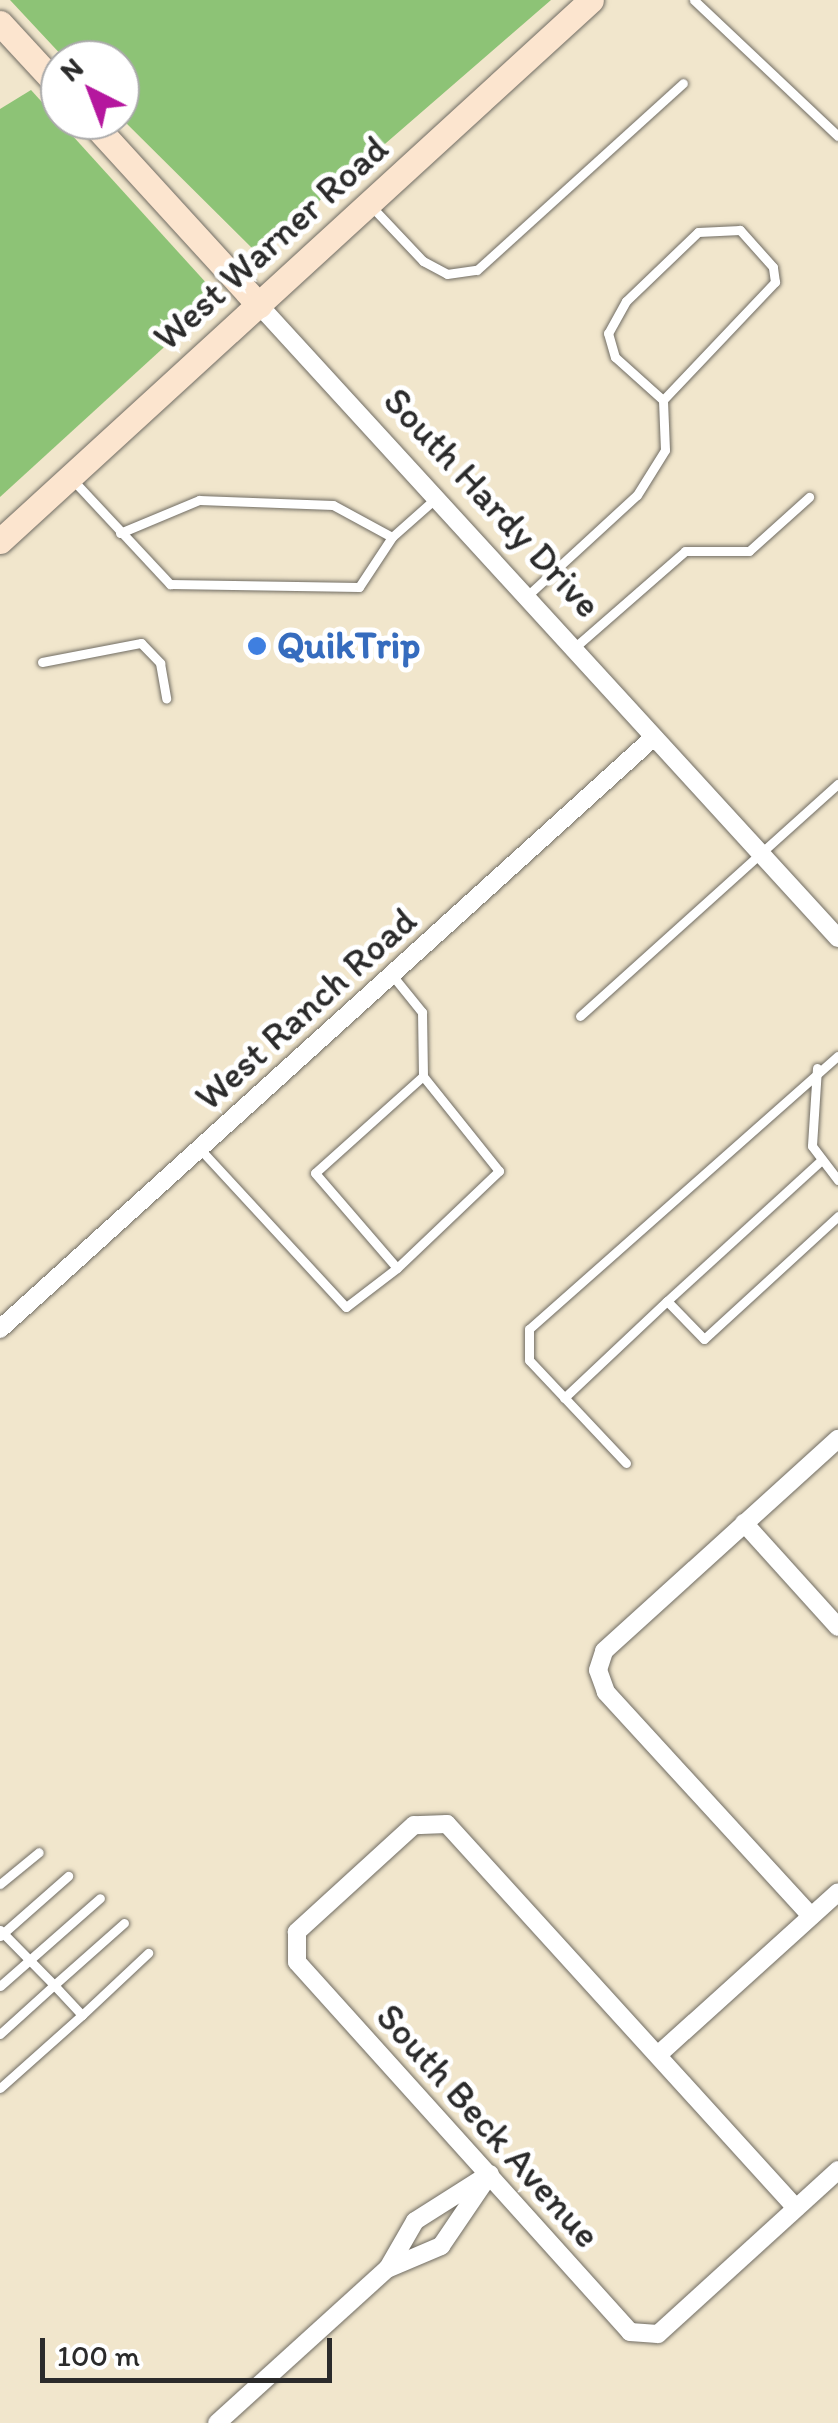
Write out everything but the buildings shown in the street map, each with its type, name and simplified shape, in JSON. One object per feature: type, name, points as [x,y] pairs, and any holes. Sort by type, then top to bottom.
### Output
[{"type":"main road","name":"West Warner Road","points":[[0,541],[592,0]]},
{"type":"main road","points":[[0,22],[40,66]]},
{"type":"main road","name":"South Hardy Drive","points":[[108,140],[259,305]]},
{"type":"street","name":"South Hardy Drive","points":[[259,305],[838,938]]},
{"type":"street","name":"West Ranch Road","points":[[0,1329],[654,737]]},
{"type":"street","points":[[811,1916],[606,1692],[598,1670],[604,1651],[838,1440]]},
{"type":"street","points":[[744,1523],[838,1627]]},
{"type":"street","name":"South Beck Avenue","points":[[659,2054],[465,1840],[433,1820],[414,1825],[322,1906],[293,1948],[630,2332],[646,2338],[796,2208]]},
{"type":"street","points":[[838,1892],[659,2054],[796,2208],[838,2170]]},
{"type":"street","points":[[387,2268],[440,2246],[490,2174]]},
{"type":"street","points":[[218,2423],[387,2268],[414,2221],[490,2174]]},
{"type":"lane","points":[[694,0],[838,136]]},
{"type":"lane","points":[[369,204],[423,262],[447,274],[477,270],[683,83]]},
{"type":"lane","points":[[527,596],[637,495],[665,450],[664,400],[775,282],[773,267],[740,230],[698,232],[626,301],[608,333],[615,357],[664,400]]},
{"type":"lane","points":[[70,477],[162,583],[342,592],[372,574],[392,537],[436,498]]},
{"type":"lane","points":[[574,648],[685,550],[749,551],[809,497]]},
{"type":"lane","points":[[120,533],[199,500],[332,505],[392,537]]},
{"type":"lane","points":[[42,662],[141,643],[160,663],[166,698]]},
{"type":"lane","points":[[580,1016],[838,784]]},
{"type":"lane","points":[[200,1148],[346,1307],[397,1268],[499,1171],[423,1076],[422,1012],[392,975]]},
{"type":"lane","points":[[626,1462],[529,1360],[529,1328],[818,1068],[838,1056]]},
{"type":"lane","points":[[818,1068],[812,1146],[820,1162],[838,1180]]},
{"type":"lane","points":[[397,1268],[315,1172],[423,1076]]},
{"type":"lane","points":[[564,1398],[820,1162]]},
{"type":"lane","points":[[667,1301],[704,1339],[838,1216]]},
{"type":"lane","points":[[0,1884],[38,1852]]},
{"type":"lane","points":[[68,1876],[1,1933],[82,2015]]},
{"type":"lane","points":[[0,1986],[100,1898]]},
{"type":"lane","points":[[0,2034],[124,1923]]},
{"type":"lane","points":[[0,2088],[148,1953]]},
{"type":"green space","points":[[10,0],[551,0],[258,254],[140,137],[140,40],[47,40]]},
{"type":"green space","points":[[31,90],[40,100],[40,140],[76,140],[219,297],[0,497],[0,109]]},
{"type":"place","name":"QuikTrip","points":[[257,646]]}]
